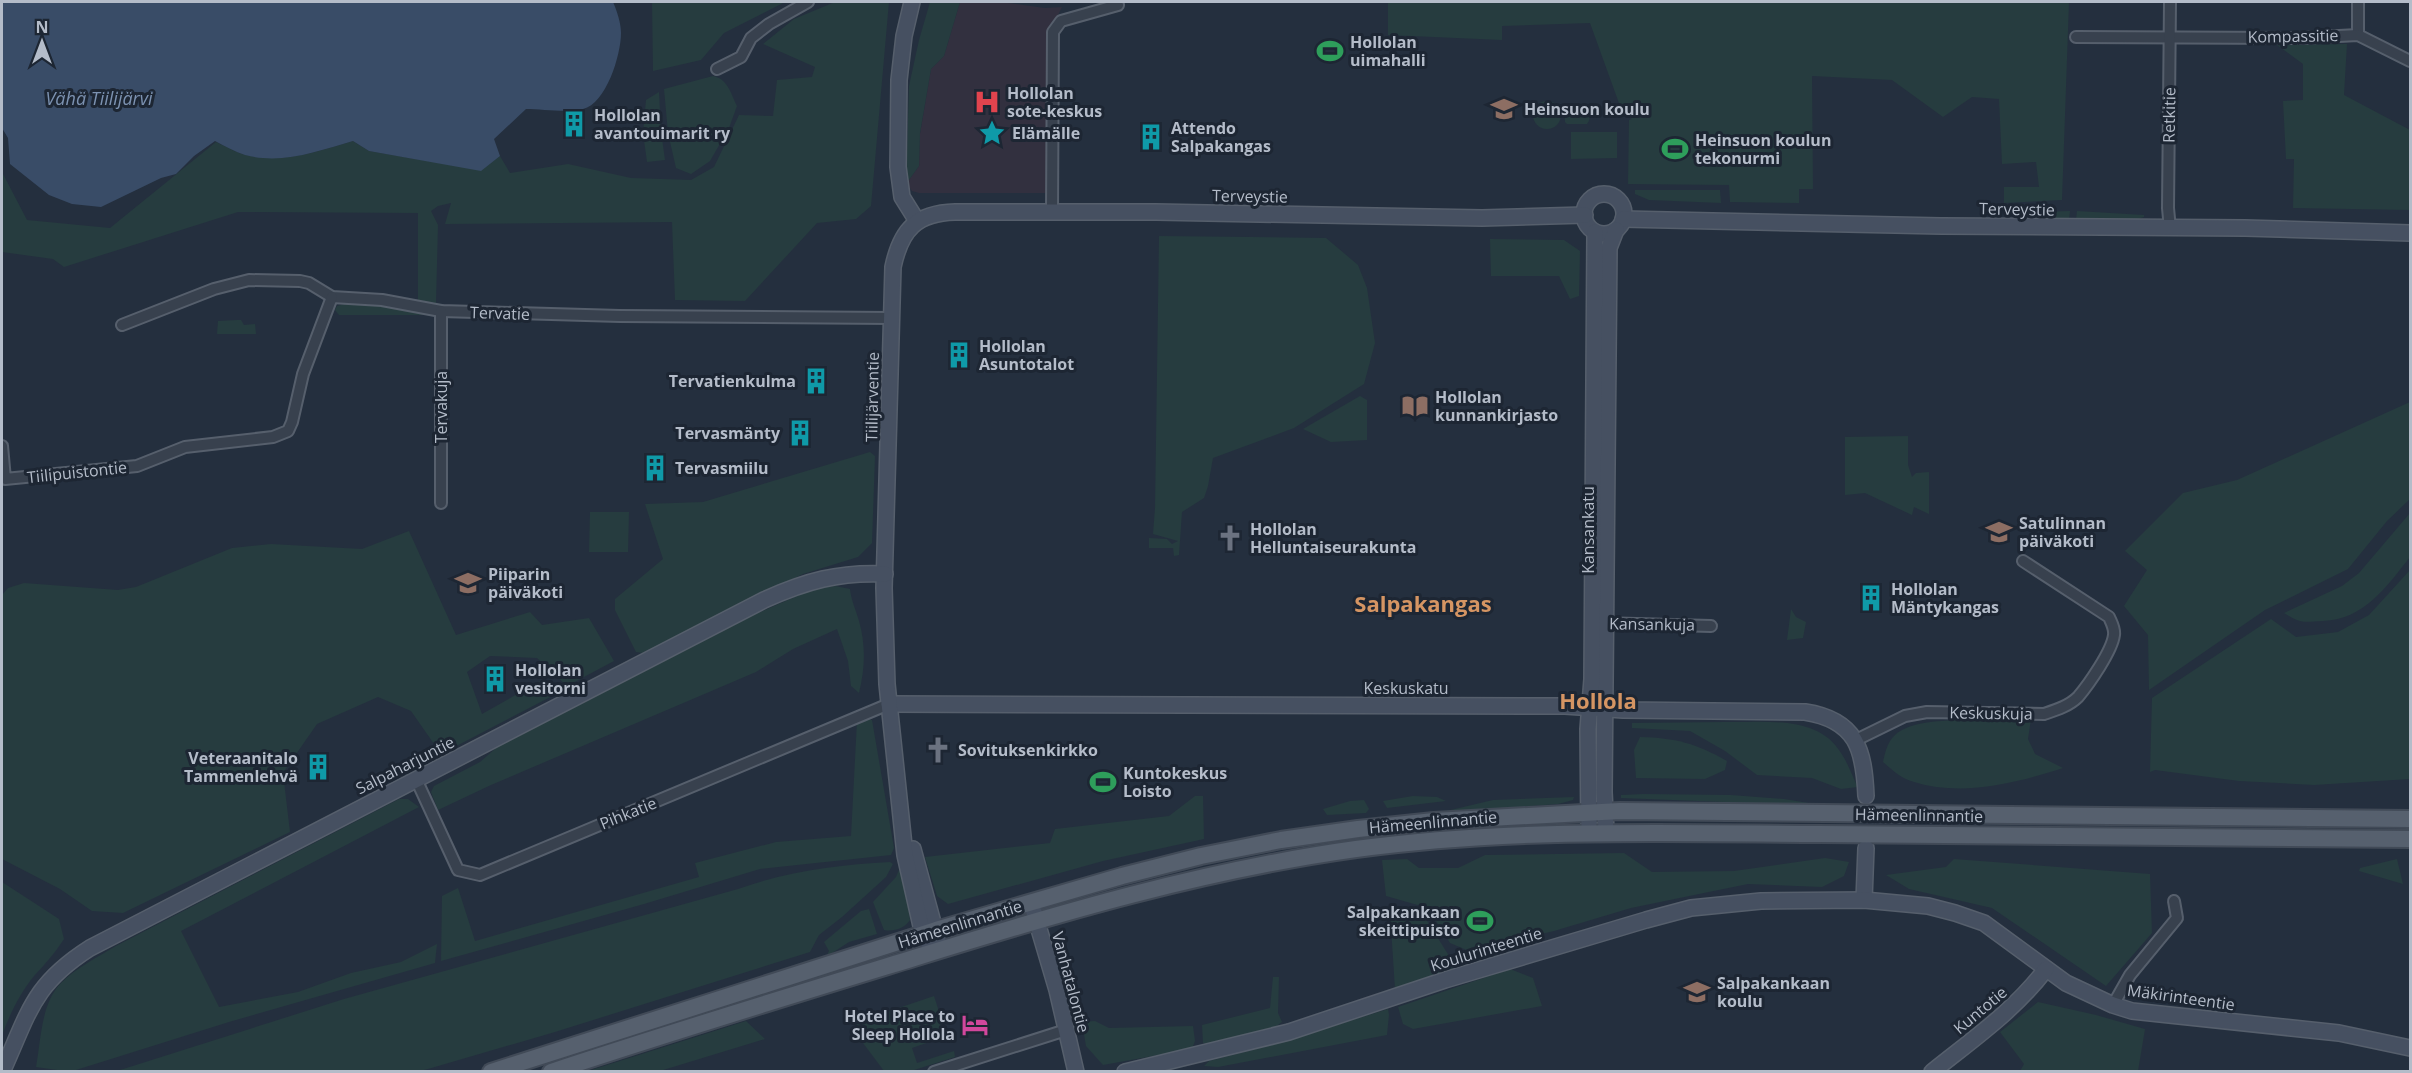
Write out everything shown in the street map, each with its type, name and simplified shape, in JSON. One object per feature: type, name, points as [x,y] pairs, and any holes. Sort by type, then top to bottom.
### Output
[{"type":"main road","points":[[912,2],[904,36],[899,80],[898,167],[902,197],[917,221]]},
{"type":"main road","points":[[1607,195],[1620,202],[1620,224],[1603,234],[1595,232],[1589,226],[1585,215],[1588,203],[1592,199],[1607,195]]},
{"type":"main road","name":"Terveystie","points":[[917,221],[934,213],[947,212],[1482,218],[1585,215]]},
{"type":"main road","name":"Tiilijärventie","points":[[917,221],[903,238],[895,258],[885,573],[889,704],[900,806],[930,932],[938,943],[936,950]]},
{"type":"main road","name":"Terveystie","points":[[1620,224],[2245,228],[2410,233]]},
{"type":"main road","name":"Kansankatu","points":[[1597,832],[1597,811],[1588,729],[1597,709],[1609,248],[1620,224]]},
{"type":"main road","name":"Kansankatu","points":[[1595,232],[1599,623]]},
{"type":"main road","name":"Salpaharjuntie","points":[[2,1071],[26,1014],[41,988],[70,961],[90,948],[636,664],[797,585],[850,573],[885,573]]},
{"type":"main road","name":"Keskuskatu","points":[[889,704],[1565,706],[1597,709],[1805,712],[1821,714],[1835,721],[1847,729],[1856,740]]},
{"type":"main road","points":[[1856,740],[1865,765],[1866,796]]},
{"type":"main road","name":"Hämeenlinnantie","points":[[491,1071],[1031,902],[1201,856],[1358,828],[1597,811],[2410,819]]},
{"type":"main road","name":"Hämeenlinnantie","points":[[551,1071],[936,950],[1125,895],[1206,875],[1286,860],[1434,841],[1597,832],[2410,839]]},
{"type":"main road","points":[[1864,900],[1866,848]]},
{"type":"main road","name":"Mäkirinteentie","points":[[1864,900],[1928,906],[1984,923],[2066,983],[2113,1005],[2132,1011],[2339,1034],[2410,1048]]},
{"type":"main road","name":"Koulurinteentie","points":[[1125,1071],[1289,1032],[1444,980],[1691,908],[1761,901],[1864,900]]},
{"type":"main road","name":"Vanhatalontie","points":[[1031,902],[1057,990],[1076,1071]]},
{"type":"main road","name":"Kuntotie","points":[[1932,1071],[2008,1012],[2046,969]]},
{"type":"main road","points":[[13,1071],[15,1044]]},
{"type":"street","points":[[717,69],[741,57],[751,38],[760,31],[808,2]]},
{"type":"street","name":"Retkitie","points":[[2170,2],[2168,208],[2170,229]]},
{"type":"street","points":[[2358,2],[2358,35]]},
{"type":"street","points":[[1052,212],[1053,32],[1061,21],[1118,5]]},
{"type":"street","name":"Kompassitie","points":[[2076,37],[2301,38],[2358,35],[2410,61]]},
{"type":"street","name":"Tervatie","points":[[122,325],[214,289],[249,280],[300,281],[309,283],[332,297],[382,300],[441,311],[892,318]]},
{"type":"street","name":"Tiilipuistontie","points":[[2,446],[5,478],[136,466],[184,447],[273,437],[288,431],[303,374],[332,297]]},
{"type":"street","name":"Tervakuja","points":[[441,311],[441,503]]},
{"type":"street","name":"Keskuskuja","points":[[1856,740],[1905,716],[1927,712],[2044,714],[2061,709],[2077,697],[2106,656],[2114,635],[2113,624],[2109,617],[2023,561]]},
{"type":"street","name":"Kansankuja","points":[[1599,623],[1712,626]]},
{"type":"street","name":"Pihkatie","points":[[416,779],[458,870],[480,875],[889,704]]},
{"type":"street","points":[[2113,1005],[2130,975],[2177,918],[2174,901]]},
{"type":"street","points":[[934,1071],[946,1070],[1066,1030]]},
{"type":"shaded area","name":"Hollolan sote-keskus","points":[[960,2],[1001,2],[1045,8],[1062,7],[1050,31],[1047,193],[919,193],[912,191],[906,184],[919,166],[920,134],[931,69],[944,56]]},
{"type":"green space","points":[[652,2],[785,2],[724,33],[701,60],[653,71]]},
{"type":"green space","points":[[835,2],[889,2],[871,206],[856,219],[817,223],[745,301],[675,300],[672,222],[445,224],[451,203],[438,206],[431,211],[438,225],[436,303],[418,300],[418,213],[238,212],[64,267],[53,259],[2,252],[2,172],[27,220],[110,228],[216,142],[242,154],[273,158],[300,155],[353,141],[369,151],[481,170],[500,156],[510,173],[568,164],[631,178],[691,180],[714,167],[739,115],[773,116],[777,80],[812,77],[815,67],[763,44],[794,19]]},
{"type":"green space","points":[[930,2],[960,2],[944,56],[931,69],[920,133],[919,166],[906,184],[909,86]]},
{"type":"green space","points":[[1388,2],[2069,2],[2062,200],[2004,203],[2004,187],[2039,187],[2036,162],[2002,164],[1999,99],[1972,97],[1943,117],[1892,80],[1812,76],[1813,189],[1799,189],[1799,203],[1730,202],[1729,185],[1628,184],[1629,120],[1632,119],[1620,113],[1620,106],[1590,23],[1502,26],[1502,40],[1388,35]]},
{"type":"green space","points":[[2347,44],[2344,95],[2410,130],[2410,210],[2293,208],[2294,159],[2286,159],[2283,101],[2303,100],[2303,64],[2277,45]]},
{"type":"green space","points":[[713,76],[726,84],[737,106],[729,128],[710,161],[691,174],[676,168],[668,133],[664,89]]},
{"type":"green space","points":[[659,92],[665,160],[647,162],[643,133],[646,100]]},
{"type":"green space","points":[[1547,101],[1557,105],[1561,115],[1557,125],[1547,129],[1537,125],[1533,115],[1537,105]]},
{"type":"green space","points":[[1567,106],[1587,106],[1590,115],[1587,124],[1567,124],[1564,109]]},
{"type":"green space","points":[[1571,132],[1617,132],[1617,158],[1571,159]]},
{"type":"green space","points":[[1635,190],[1720,190],[1721,203],[1649,200],[1635,194]]},
{"type":"green space","points":[[2070,211],[2069,220],[2009,215],[2009,213]]},
{"type":"green space","points":[[2077,211],[2144,215],[2144,217],[2132,221],[2076,220]]},
{"type":"green space","points":[[1159,236],[1326,238],[1358,265],[1367,288],[1375,343],[1364,384],[1294,428],[1213,458],[1204,498],[1182,512],[1179,555],[1174,556],[1173,548],[1149,548],[1149,538],[1167,539],[1172,544],[1178,541],[1153,534]]},
{"type":"green space","points":[[1490,239],[1564,240],[1580,251],[1579,296],[1570,299],[1559,276],[1491,276]]},
{"type":"green space","points":[[358,300],[431,315],[339,315],[335,310],[337,306]]},
{"type":"green space","points":[[241,320],[244,325],[255,324],[256,334],[217,334],[218,321]]},
{"type":"green space","points":[[1360,396],[1367,400],[1367,440],[1331,442],[1303,429]]},
{"type":"green space","points":[[2410,402],[2410,499],[2387,521],[2348,569],[2265,610],[2149,690],[2148,635],[2124,606],[2147,570],[2125,551],[2183,493],[2237,480]]},
{"type":"green space","points":[[1908,436],[1908,465],[1912,477],[1916,473],[1929,472],[1929,514],[1914,507],[1912,515],[1865,493],[1845,495],[1845,437]]},
{"type":"green space","points":[[870,452],[875,456],[872,543],[858,557],[803,574],[643,653],[636,652],[615,610],[615,599],[663,559],[645,504],[703,502]]},
{"type":"green space","points":[[590,512],[629,512],[628,552],[589,552]]},
{"type":"green space","points":[[2410,513],[2410,557],[2383,590],[2363,608],[2338,619],[2323,621],[2302,622],[2284,613],[2342,586],[2359,573]]},
{"type":"green space","points":[[409,531],[456,635],[530,612],[542,625],[589,618],[614,661],[567,686],[537,658],[490,656],[467,672],[482,714],[542,680],[558,693],[441,754],[411,711],[378,697],[317,724],[283,773],[290,832],[123,913],[92,911],[60,889],[2,859],[2,595],[8,588],[24,583],[118,590],[136,587],[232,548],[271,544],[362,549]]},
{"type":"green space","points":[[2410,570],[2410,779],[2314,785],[2239,781],[2155,770],[2150,772],[2152,698],[2271,619],[2296,637],[2338,632],[2369,615]]},
{"type":"green space","points":[[835,586],[850,589],[861,630],[864,657],[859,693],[851,686],[848,661],[837,629],[793,649],[756,672],[491,785],[438,810],[431,792],[434,786],[480,762],[496,748],[758,613],[813,589]]},
{"type":"green space","points":[[1791,609],[1796,617],[1806,622],[1803,638],[1787,640]]},
{"type":"green space","points":[[1981,719],[2031,719],[2028,739],[2035,754],[2063,768],[2008,783],[1951,788],[1910,781],[1883,762],[1894,736],[1911,726]]},
{"type":"green space","points":[[872,720],[894,848],[891,855],[760,869],[441,961],[442,896],[458,888],[475,941],[699,877],[695,863],[776,842],[851,836],[857,721]]},
{"type":"green space","points":[[1772,722],[1804,726],[1819,732],[1831,741],[1846,761],[1858,787],[1841,789],[1812,778],[1757,775],[1725,751],[1690,731],[1632,728],[1632,723]]},
{"type":"green space","points":[[1640,737],[1675,740],[1695,746],[1727,761],[1725,770],[1705,779],[1636,778],[1634,750]]},
{"type":"green space","points":[[1621,795],[1731,795],[1784,799],[1827,806],[1621,798]]},
{"type":"green space","points":[[1195,796],[1203,796],[1204,839],[1103,861],[948,904],[937,896],[925,857],[1050,843],[1055,829],[1169,816]]},
{"type":"green space","points":[[1413,796],[1437,797],[1446,801],[1387,808],[1383,801]]},
{"type":"green space","points":[[1574,797],[1573,800],[1558,804],[1438,813],[1493,800]]},
{"type":"green space","points":[[399,799],[408,799],[419,807],[181,931],[219,1007],[298,992],[351,973],[401,962],[437,944],[435,963],[229,1022],[76,1070],[36,1067],[43,1022],[49,1001],[54,991],[74,972],[116,946]]},
{"type":"green space","points":[[1364,800],[1369,809],[1366,813],[1327,815],[1323,809],[1350,801]]},
{"type":"green space","points":[[1624,853],[1652,872],[1734,871],[1825,858],[1849,862],[1844,876],[1822,887],[1748,884],[1631,908],[1554,931],[1469,951],[1450,943],[1428,908],[1386,896],[1382,860],[1407,859],[1419,868],[1458,868],[1485,855]]},
{"type":"green space","points":[[1954,859],[2150,874],[2152,933],[2106,986],[1992,908],[1909,889],[1886,875],[1946,867]]},
{"type":"green space","points":[[2397,859],[2403,884],[2359,871],[2360,868]]},
{"type":"green space","points":[[890,862],[893,864],[886,877],[819,935],[810,952],[555,1032],[428,1069],[416,1072],[117,1071],[344,999],[757,883],[794,873],[832,867]]},
{"type":"green space","points":[[902,863],[910,920],[899,929],[884,930],[873,902],[896,877]]},
{"type":"green space","points":[[2,882],[59,919],[64,939],[24,989],[2,1035]]},
{"type":"green space","points":[[869,909],[877,934],[849,942],[826,957],[829,951],[824,942],[861,911]]},
{"type":"green space","points":[[1390,911],[1424,916],[1456,967],[1395,990]]},
{"type":"green space","points":[[1510,969],[1533,978],[1542,1006],[1413,1029],[1403,1024],[1398,1007]]},
{"type":"green space","points":[[1273,977],[1279,977],[1278,1013],[1282,1022],[1274,1028],[1211,1044],[1203,1043],[1202,1025],[1270,1008]]},
{"type":"green space","points":[[934,996],[947,1036],[912,1048],[917,1063],[954,1051],[955,1057],[911,1071],[884,1071],[854,1031],[857,1022]]},
{"type":"green space","points":[[2038,1002],[2145,1029],[2138,1071],[2020,1071],[2024,1064],[2000,1032]]},
{"type":"green space","points":[[1388,1009],[1387,1035],[1218,1067],[1204,1066],[1209,1061],[1276,1044]]},
{"type":"green space","points":[[746,1021],[765,1039],[660,1071],[588,1071]]},
{"type":"green space","points":[[1095,1021],[1109,1028],[1193,1026],[1195,1041],[1192,1049],[1103,1065],[1086,1046],[1082,1022]]},
{"type":"water","name":"Vähä Tiilijärvi","points":[[2,2],[613,2],[621,33],[611,77],[599,98],[591,105],[577,110],[526,109],[494,139],[500,156],[481,171],[369,151],[353,141],[300,156],[259,158],[234,151],[215,141],[194,156],[176,174],[161,178],[101,207],[72,204],[49,195],[10,164],[8,138],[2,128]]},
{"type":"place","name":"Hollolan uimahalli","points":[[1330,51]]},
{"type":"place","name":"Hollolan sote-keskus","points":[[987,102]]},
{"type":"place","name":"Heinsuon koulu","points":[[1504,109]]},
{"type":"place","name":"Hollolan avantouimarit ry","points":[[574,124]]},
{"type":"place","name":"Elämälle","points":[[992,133]]},
{"type":"place","name":"Attendo Salpakangas","points":[[1151,137]]},
{"type":"place","name":"Heinsuon koulun tekonurmi","points":[[1675,149]]},
{"type":"place","name":"Hollolan Asuntotalot","points":[[959,355]]},
{"type":"place","name":"Tervatienkulma","points":[[816,381]]},
{"type":"place","name":"Hollolan kunnankirjasto","points":[[1415,406]]},
{"type":"place","name":"Tervasmänty","points":[[800,433]]},
{"type":"place","name":"Tervasmiilu","points":[[655,468]]},
{"type":"place","name":"Satulinnan päiväkoti","points":[[1999,532]]},
{"type":"place","name":"Hollolan Helluntaiseurakunta","points":[[1230,538]]},
{"type":"place","name":"Piiparin päiväkoti","points":[[468,583]]},
{"type":"place","name":"Hollolan Mäntykangas","points":[[1871,598]]},
{"type":"place","name":"Hollolan vesitorni","points":[[495,679]]},
{"type":"place","name":"Sovituksenkirkko","points":[[938,750]]},
{"type":"place","name":"Veteraanitalo Tammenlehvä","points":[[318,767]]},
{"type":"place","name":"Kuntokeskus Loisto","points":[[1103,782]]},
{"type":"place","name":"Salpakankaan skeittipuisto","points":[[1480,921]]},
{"type":"place","name":"Salpakankaan koulu","points":[[1697,992]]},
{"type":"place","name":"Hotel Place to Sleep Hollola","points":[[975,1025]]},
{"type":"district","name":"Salpakangas","points":[[1423,604]]},
{"type":"district","name":"Hollola","points":[[1598,701]]}]
